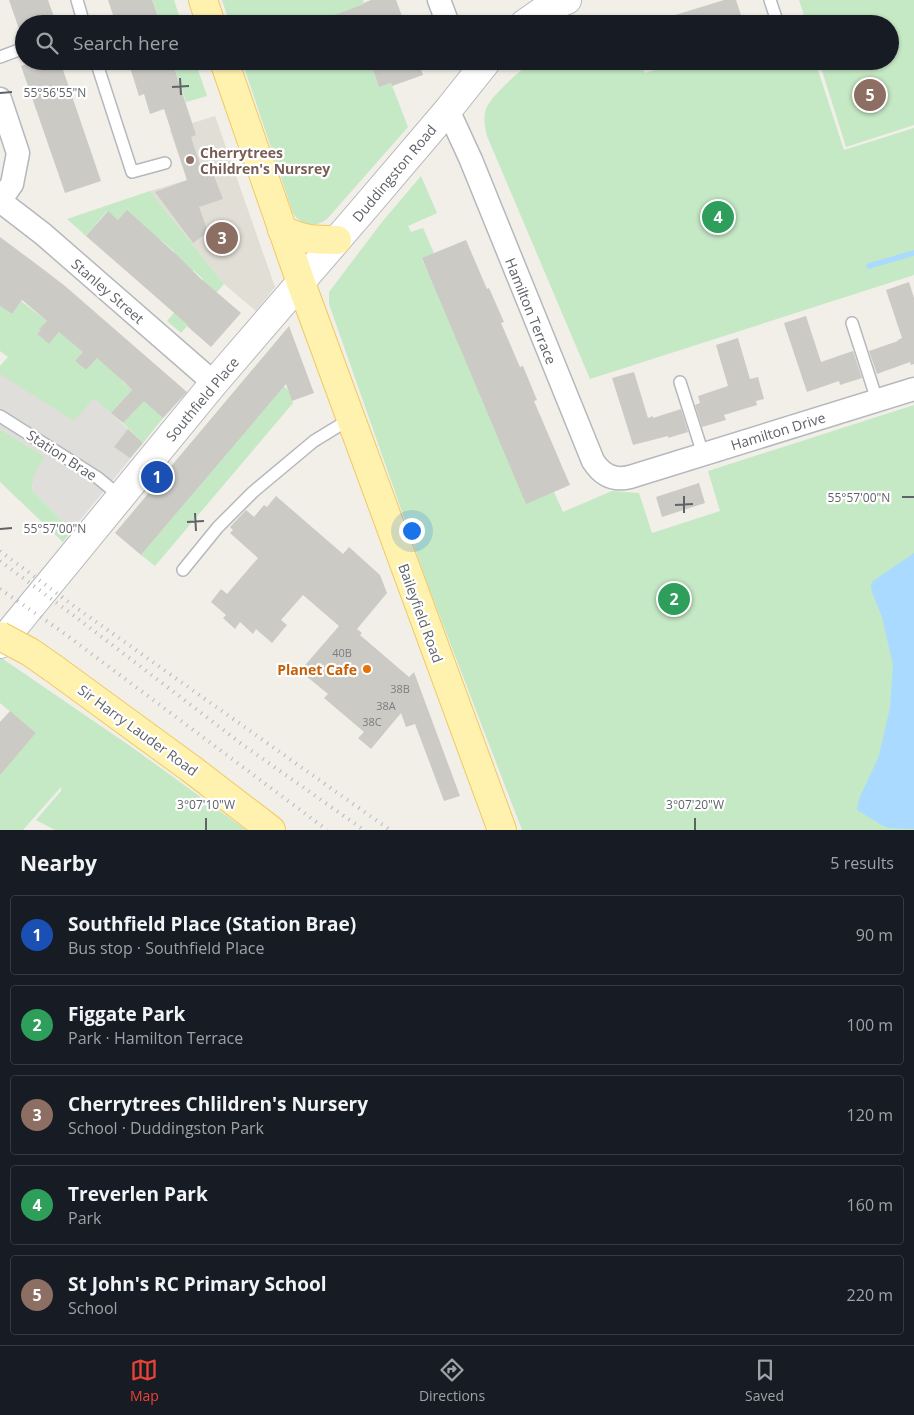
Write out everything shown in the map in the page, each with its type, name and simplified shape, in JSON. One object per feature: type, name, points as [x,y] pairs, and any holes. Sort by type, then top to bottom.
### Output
[{"type":"main road","points":[[203,0],[208,15]]},
{"type":"main road","name":"Baileyfield Road","points":[[227,70],[301,284],[502,830]]},
{"type":"main road","points":[[282,230],[300,238],[337,240]]},
{"type":"main road","name":"Sir Harry Lauder Road","points":[[0,636],[30,652],[53,668],[271,830]]},
{"type":"street","points":[[439,0],[445,15]]},
{"type":"street","points":[[537,15],[567,0]]},
{"type":"street","name":"Duddingston Road","points":[[301,284],[448,110],[473,70]]},
{"type":"street","points":[[0,99],[18,153],[12,184],[0,201]]},
{"type":"street","name":"Hamilton Terrace","points":[[448,110],[471,160],[593,461],[602,472],[610,477],[626,478],[641,473]]},
{"type":"street","name":"Stanley Street","points":[[0,201],[44,234],[214,383]]},
{"type":"street","name":"Southfield Place","points":[[0,644],[214,383],[301,284]]},
{"type":"street","name":"Hamilton Drive","points":[[641,473],[914,389]]},
{"type":"lane","points":[[77,0],[81,15]]},
{"type":"lane","points":[[770,0],[775,15]]},
{"type":"lane","points":[[0,57],[15,51]]},
{"type":"lane","points":[[99,70],[132,172],[165,163]]},
{"type":"lane","points":[[852,323],[878,400]]},
{"type":"lane","points":[[680,382],[703,454]]},
{"type":"lane","name":"Station Brae","points":[[0,416],[98,478],[121,497]]},
{"type":"lane","points":[[183,570],[218,527],[253,492],[314,441],[350,418]]},
{"type":"shaded area","points":[[215,116],[275,287],[256,311],[224,284],[150,191],[187,180],[170,130]]},
{"type":"shaded area","points":[[0,374],[94,397],[143,443],[72,530],[32,490],[36,469],[45,459],[42,455],[0,429]]},
{"type":"green space","points":[[152,0],[174,0],[179,15],[158,15]]},
{"type":"green space","points":[[222,0],[363,0],[364,4],[350,15],[227,15]]},
{"type":"green space","points":[[799,0],[914,0],[914,125],[846,147],[822,70],[899,70],[899,15],[804,15]]},
{"type":"green space","points":[[175,70],[198,70],[207,96],[186,102]]},
{"type":"green space","points":[[245,70],[373,70],[379,87],[391,83],[408,127],[327,219],[318,224],[308,224],[300,221],[293,213]]},
{"type":"green space","points":[[644,70],[645,73],[654,70],[818,70],[844,150],[914,128],[914,275],[590,379],[487,136],[485,116],[489,103],[521,71]]},
{"type":"green space","points":[[421,176],[437,213],[408,226],[411,232],[423,228],[434,253],[422,259],[428,272],[440,267],[563,512],[612,491],[639,493],[652,533],[720,511],[708,471],[914,405],[914,830],[522,830],[426,580],[329,304],[329,292],[382,222]]},
{"type":"green space","points":[[150,191],[224,284],[181,333],[167,321],[203,279],[193,270],[188,276],[168,258],[174,251],[161,240],[155,246],[127,211],[121,217],[120,222],[107,211],[86,236],[67,219]]},
{"type":"green space","points":[[21,301],[47,321],[37,334],[49,344],[59,332],[87,348],[75,361],[86,370],[97,358],[132,369],[122,381],[132,390],[111,413],[94,398],[74,421],[0,374],[0,366],[8,357],[0,351],[0,306],[12,314]]},
{"type":"green space","points":[[284,386],[288,390],[293,403],[155,566],[141,555]]},
{"type":"green space","points":[[144,400],[163,418],[143,443],[123,423]]},
{"type":"green space","points":[[0,429],[42,455],[45,459],[35,473],[32,490],[72,530],[63,542],[0,482]]},
{"type":"green space","points":[[0,657],[133,748],[246,830],[55,830],[36,820],[61,791],[61,787],[23,830],[0,830],[0,774],[36,733],[0,703]]},
{"type":"water","points":[[914,553],[914,829],[889,828],[857,810],[859,799],[880,751],[890,708],[893,665],[882,617],[871,585],[873,581]]},
{"type":"building","points":[[9,0],[48,0],[53,15],[15,15],[15,17]]},
{"type":"building","points":[[108,0],[152,0],[158,15],[113,15]]},
{"type":"building","points":[[371,0],[396,0],[402,15],[335,15]]},
{"type":"building","points":[[724,0],[736,0],[741,15],[675,15]]},
{"type":"building","points":[[22,70],[63,70],[101,181],[65,193]]},
{"type":"building","points":[[131,70],[175,70],[196,135],[191,137],[203,174],[212,171],[223,199],[199,207],[208,232],[193,243],[155,192],[187,180],[164,109],[150,114],[144,94],[139,96]]},
{"type":"building","points":[[373,70],[421,70],[423,75],[392,86],[391,83],[379,87]]},
{"type":"building","points":[[127,210],[200,278],[241,313],[211,347],[86,236],[108,211],[118,220]]},
{"type":"building","points":[[0,237],[65,286],[187,392],[163,418],[144,401],[123,423],[111,413],[132,390],[122,380],[97,358],[86,370],[75,361],[83,352],[59,332],[49,344],[37,334],[47,321],[22,300],[12,314],[0,306]]},
{"type":"building","points":[[466,240],[487,289],[489,288],[504,322],[501,323],[520,367],[523,366],[537,400],[534,401],[570,485],[526,504],[422,258]]},
{"type":"building","points":[[909,282],[914,298],[914,364],[911,365],[910,362],[877,374],[869,351],[902,338],[886,290]]},
{"type":"building","points":[[806,316],[821,362],[853,351],[862,378],[840,385],[839,381],[807,392],[784,323]]},
{"type":"building","points":[[289,326],[314,393],[292,401],[286,384],[141,555],[115,533]]},
{"type":"building","points":[[738,338],[750,379],[758,377],[764,399],[756,401],[757,405],[724,415],[726,420],[702,427],[695,405],[700,403],[698,396],[728,386],[716,345]]},
{"type":"building","points":[[634,372],[648,418],[681,409],[688,432],[633,445],[612,378]]},
{"type":"building","points":[[128,429],[143,443],[130,458],[114,447]]},
{"type":"building","points":[[699,483],[705,503],[662,517],[656,497]]},
{"type":"building","points":[[276,496],[343,554],[349,547],[380,575],[387,593],[357,629],[362,633],[360,635],[409,677],[414,672],[460,796],[444,801],[415,724],[406,727],[401,713],[371,749],[358,738],[364,732],[324,698],[328,694],[300,671],[339,626],[303,595],[281,620],[287,625],[272,643],[256,629],[253,634],[240,622],[235,629],[223,618],[226,615],[211,602],[221,589],[227,594],[258,558],[230,533],[233,530],[230,527],[246,510],[254,517],[264,505],[267,507]]},
{"type":"building","points":[[10,711],[36,733],[0,775],[0,722]]},
{"type":"waterway","points":[[869,266],[914,253]]},
{"type":"railway","points":[[0,551],[78,609],[390,830]]},
{"type":"railway","points":[[0,561],[243,745],[364,830]]},
{"type":"railway","points":[[0,589],[61,631],[327,830]]},
{"type":"place","name":"St John's RC Primary School","points":[[870,95]]},
{"type":"place","name":"Cherrytrees Children's Nursrey","points":[[190,160]]},
{"type":"place","name":"Treverlen Park","points":[[718,217]]},
{"type":"place","name":"Cherrytrees Chlildren's Nursery","points":[[222,238]]},
{"type":"place","name":"Southfield Place (Station Brae)","points":[[157,477]]},
{"type":"place","name":"Figgate Park","points":[[674,599]]},
{"type":"place","name":"Planet Cafe","points":[[367,669]]}]
